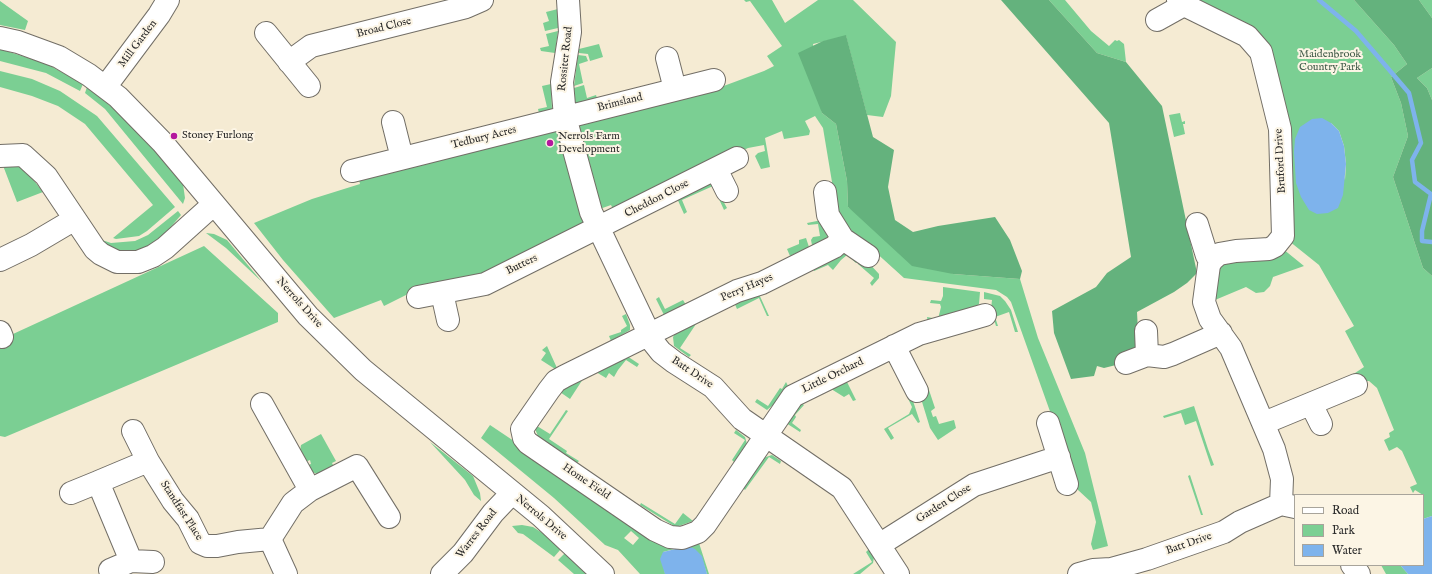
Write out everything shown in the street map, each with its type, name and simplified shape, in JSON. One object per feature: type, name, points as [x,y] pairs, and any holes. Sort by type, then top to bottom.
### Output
[{"type":"street","name":"Mill Garden","points":[[106,86],[159,15],[168,0]]},
{"type":"street","name":"Broad Close","points":[[289,62],[311,46],[466,8],[482,0]]},
{"type":"street","name":"Rossiter Road","points":[[565,117],[562,82],[570,32],[568,0]]},
{"type":"street","name":"Bruford Drive","points":[[1157,20],[1181,3],[1247,36],[1261,52],[1280,128],[1284,236],[1275,246],[1269,249],[1236,251],[1219,254],[1212,260]]},
{"type":"street","points":[[266,33],[309,86]]},
{"type":"street","name":"Nerrols Drive","points":[[0,38],[18,42],[59,57],[106,86],[162,142],[308,316],[363,370],[460,448],[541,516],[604,574]]},
{"type":"street","points":[[667,58],[675,89]]},
{"type":"street","name":"Brimsland","points":[[565,117],[714,80]]},
{"type":"street","name":"Tedbury Acres","points":[[352,171],[565,117]]},
{"type":"street","name":"Batt Drive","points":[[565,117],[591,212],[649,334],[661,352],[713,387],[742,419],[842,488],[879,545],[892,572]]},
{"type":"street","points":[[393,122],[402,158]]},
{"type":"street","points":[[0,156],[23,156],[46,176],[101,254],[117,262],[138,262],[153,256],[165,248],[214,204]]},
{"type":"street","name":"Cheddon Close","points":[[599,228],[737,158]]},
{"type":"street","points":[[716,169],[727,191]]},
{"type":"street","points":[[825,192],[828,216],[843,239],[868,256]]},
{"type":"street","points":[[0,260],[31,245],[75,219]]},
{"type":"street","points":[[1197,224],[1207,256],[1212,260],[1209,265],[1204,302],[1210,319],[1231,348],[1264,423],[1274,450],[1288,506]]},
{"type":"street","name":"Butters","points":[[418,297],[485,284],[599,228]]},
{"type":"street","name":"Perry Hayes","points":[[649,334],[737,291],[762,284],[834,247],[843,239]]},
{"type":"street","points":[[442,293],[448,320]]},
{"type":"street","name":"Little Orchard","points":[[766,435],[793,396],[919,334],[987,314]]},
{"type":"street","points":[[1146,331],[1147,355]]},
{"type":"street","points":[[1126,363],[1147,355],[1168,356],[1221,333]]},
{"type":"street","name":"Home Field","points":[[649,334],[556,381],[522,429],[524,438],[655,530],[670,537],[682,538],[698,532],[705,525],[766,435]]},
{"type":"street","points":[[894,346],[917,391]]},
{"type":"street","points":[[1264,423],[1356,385]]},
{"type":"street","points":[[262,404],[310,490]]},
{"type":"street","points":[[1312,404],[1321,424]]},
{"type":"street","points":[[1048,423],[1067,484]]},
{"type":"street","name":"Standfast Place","points":[[133,431],[148,461],[173,501],[188,519],[200,543],[207,546],[217,546],[270,539]]},
{"type":"street","name":"Garden Close","points":[[879,545],[974,485],[1059,458]]},
{"type":"street","points":[[71,493],[148,461]]},
{"type":"street","points":[[286,574],[270,539],[293,503],[310,490],[357,466],[389,517]]},
{"type":"street","points":[[98,482],[131,561]]},
{"type":"street","name":"Warres Road","points":[[442,574],[463,553],[493,513],[512,493]]},
{"type":"street","name":"Batt Drive","points":[[1079,574],[1092,570],[1111,569],[1147,559],[1224,532],[1240,522],[1288,506]]},
{"type":"street","points":[[110,570],[131,561],[153,562]]},
{"type":"street","points":[[1353,566],[1359,574]]},
{"type":"green space","points":[[744,0],[772,0],[785,23],[818,0],[853,0],[896,42],[891,96],[883,117],[867,115],[846,36],[813,44],[822,113],[836,124],[847,181],[848,207],[953,274],[1020,279],[1038,338],[1085,453],[1108,546],[1093,550],[1091,544],[1096,522],[1091,502],[1078,490],[1011,302],[1007,297],[996,290],[904,278],[841,221],[837,212],[823,128],[815,116],[805,121],[810,131],[809,135],[784,139],[782,131],[765,138],[770,167],[761,169],[755,156],[758,153],[765,151],[764,145],[748,148],[615,213],[611,205],[591,212],[586,228],[482,278],[408,294],[384,306],[381,300],[334,318],[283,260],[254,223],[312,199],[360,184],[358,176],[721,87],[764,71],[774,66],[767,56],[782,46],[750,1],[746,2]]},
{"type":"green space","points":[[1001,0],[1049,0],[1097,53],[1126,62],[1162,106],[1197,273],[1187,283],[1174,292],[1137,312],[1139,350],[1116,365],[1104,368],[1097,366],[1094,376],[1071,379],[1054,333],[1052,311],[1096,287],[1107,273],[1131,257],[1109,123]]},
{"type":"green space","points":[[1049,0],[1065,0],[1091,31],[1109,46],[1115,40],[1119,40],[1124,44],[1126,62],[1097,53]]},
{"type":"green space","name":"Maidenbrook Country Park","points":[[1191,0],[1354,0],[1394,45],[1407,64],[1391,77],[1401,103],[1408,136],[1393,177],[1423,268],[1432,276],[1432,516],[1424,519],[1424,494],[1415,490],[1413,493],[1410,487],[1417,484],[1402,451],[1397,447],[1389,451],[1384,440],[1390,437],[1389,433],[1394,430],[1377,388],[1369,381],[1363,381],[1352,375],[1364,367],[1345,331],[1354,326],[1319,265],[1289,241],[1270,61]],"holes":[[[1331,123],[1339,131],[1344,146],[1346,164],[1345,180]]]},
{"type":"green space","points":[[1354,0],[1419,0],[1432,18],[1432,68],[1417,78],[1427,88],[1432,100],[1432,276],[1423,268],[1393,177],[1408,136],[1401,103],[1391,77],[1407,64],[1394,45]]},
{"type":"green space","points":[[1419,0],[1432,0],[1432,18]]},
{"type":"green space","points":[[0,1],[28,21],[25,30],[0,25]]},
{"type":"green space","points":[[558,9],[558,28],[545,31],[543,23],[549,21],[546,12]]},
{"type":"green space","points":[[558,31],[555,53],[541,51],[540,48],[549,46],[546,34]]},
{"type":"green space","points":[[846,35],[873,137],[894,150],[888,187],[895,220],[913,232],[938,226],[995,217],[1010,240],[1022,271],[1020,279],[953,274],[912,266],[848,207],[847,181],[836,124],[822,113],[798,53],[823,41]]},
{"type":"green space","points":[[599,44],[603,57],[590,61],[588,54],[579,53],[579,49]]},
{"type":"green space","points":[[0,49],[47,64],[83,84],[80,91],[46,73],[0,61]]},
{"type":"green space","points":[[578,55],[586,56],[588,61],[579,64],[583,83],[574,86]]},
{"type":"green space","points":[[1432,68],[1432,100],[1427,88],[1417,78]]},
{"type":"green space","points":[[0,71],[32,79],[60,91],[97,116],[175,207],[139,236],[116,239],[113,238],[153,205],[85,124],[58,106],[32,96],[0,87]]},
{"type":"green space","points":[[551,84],[552,110],[539,113],[538,109],[547,107],[542,86]]},
{"type":"green space","points":[[584,85],[587,98],[596,95],[597,98],[575,104],[574,88]]},
{"type":"green space","points":[[87,87],[129,121],[171,169],[183,184],[185,198],[183,204],[105,109],[85,93]]},
{"type":"green space","points":[[1180,113],[1182,122],[1185,121],[1185,124],[1183,124],[1185,134],[1174,137],[1169,115]]},
{"type":"green space","points":[[2,163],[21,165],[21,168],[28,173],[43,192],[17,202]]},
{"type":"green space","points":[[709,182],[715,186],[727,208],[724,210],[713,186],[682,200],[687,212],[684,214],[676,196]]},
{"type":"green space","points":[[178,211],[181,215],[154,247],[121,255],[96,238],[111,243],[135,241],[148,235]]},
{"type":"green space","points":[[822,220],[828,235],[828,239],[813,250],[811,240],[813,237],[820,236],[818,224],[808,225],[807,223]]},
{"type":"green space","points":[[206,233],[214,234],[227,240],[262,282],[226,248]]},
{"type":"green space","points":[[806,238],[809,247],[790,256],[787,249],[799,244],[799,240]]},
{"type":"green space","points":[[204,246],[278,313],[278,322],[5,437],[0,436],[0,340]]},
{"type":"green space","points":[[1283,249],[1304,266],[1273,277],[1270,286],[1264,292],[1256,293],[1246,287],[1215,300],[1218,264]]},
{"type":"green space","points":[[843,252],[859,261],[856,263],[847,255],[833,270],[828,265],[814,271],[811,266]]},
{"type":"green space","points":[[866,260],[879,274],[879,278],[872,286],[870,283],[874,278],[858,264]]},
{"type":"green space","points":[[943,287],[980,292],[979,304],[977,307],[928,323],[927,317],[938,319],[941,307],[940,304],[930,303],[931,300],[941,301],[943,296]]},
{"type":"green space","points":[[758,292],[769,316],[767,316],[759,298],[737,309],[733,300]]},
{"type":"green space","points":[[984,292],[1000,296],[1005,301],[1011,310],[1018,332],[1015,332],[1009,312],[995,317],[998,326],[996,326],[991,309],[992,300],[984,299]]},
{"type":"green space","points":[[659,297],[665,309],[683,300],[686,305],[664,315],[656,299]]},
{"type":"green space","points":[[707,313],[709,318],[696,324],[680,348],[691,355],[689,357],[674,346],[673,337],[675,334]]},
{"type":"green space","points":[[626,314],[630,325],[630,330],[611,341],[609,336],[621,332],[621,330],[627,326],[622,316]]},
{"type":"green space","points":[[547,346],[557,368],[555,369],[541,360],[546,353],[542,350]]},
{"type":"green space","points":[[627,356],[639,364],[637,367],[626,360],[614,377],[609,373],[606,378],[596,372]]},
{"type":"green space","points":[[889,358],[911,395],[920,422],[918,423],[912,414],[888,428],[894,438],[891,440],[884,429],[909,414],[912,407]]},
{"type":"green space","points":[[845,378],[856,400],[853,401],[849,394],[844,397],[828,387]]},
{"type":"green space","points":[[583,379],[570,399],[560,392],[567,386]]},
{"type":"green space","points":[[786,382],[790,390],[777,406],[774,404],[767,410],[755,402],[757,399],[768,406]]},
{"type":"green space","points":[[928,387],[935,408],[931,411],[933,417],[936,416],[939,424],[954,420],[956,428],[938,440],[930,428],[919,392]]},
{"type":"green space","points":[[801,403],[804,405],[795,415],[796,417],[792,423],[801,430],[800,432],[786,423]]},
{"type":"green space","points":[[1194,406],[1214,465],[1211,466],[1196,421],[1185,425],[1181,413],[1164,418],[1163,416]]},
{"type":"green space","points":[[566,410],[568,411],[549,439],[567,451],[566,453],[579,461],[577,463],[538,436],[535,429],[537,426],[550,434]]},
{"type":"green space","points":[[490,425],[572,480],[698,540],[709,574],[707,574],[701,556],[678,548],[663,552],[665,574],[640,574],[618,550],[605,545],[554,498],[481,438]],"holes":[[[631,531],[639,538],[633,545],[624,538]]]},
{"type":"green space","points":[[736,430],[745,437],[747,444],[734,462],[732,460],[745,440],[734,433]]},
{"type":"green space","points":[[321,434],[336,461],[332,463],[334,467],[320,475],[312,472],[308,465],[311,464],[310,460],[305,462],[300,451],[301,445]]},
{"type":"green space","points":[[430,442],[473,476],[480,493],[481,501],[474,495],[465,480]]},
{"type":"green space","points":[[772,455],[781,461],[780,464],[769,457],[745,490],[743,488],[763,458]]},
{"type":"green space","points":[[1190,475],[1203,515],[1201,515],[1188,476]]},
{"type":"green space","points":[[641,503],[675,524],[683,513],[693,521],[679,526],[674,526],[640,505]]},
{"type":"green space","points":[[522,525],[533,527],[547,536],[561,549],[554,557],[523,534],[518,533],[512,526]]},
{"type":"green space","points":[[869,549],[874,557],[873,563],[860,574],[853,574],[872,562],[866,552]]},
{"type":"green space","points":[[565,553],[588,574],[574,574],[558,560]]},
{"type":"green space","points":[[1382,566],[1401,566],[1408,574],[1386,574]]},
{"type":"water","points":[[1322,118],[1331,123],[1339,131],[1344,146],[1346,164],[1343,195],[1338,208],[1328,213],[1317,214],[1309,210],[1301,197],[1296,183],[1294,152],[1295,139],[1300,127],[1312,119]]},
{"type":"water","points":[[1432,516],[1432,574],[1408,574],[1401,566],[1424,566],[1424,519]]},
{"type":"water","points":[[688,546],[695,549],[702,556],[707,574],[665,574],[660,559],[663,552]]},
{"type":"waterway","points":[[1319,0],[1356,31],[1409,93],[1421,143],[1412,160],[1415,182],[1431,194],[1422,231],[1422,241],[1432,242]]},
{"type":"place","name":"Stoney Furlong","points":[[174,136]]},
{"type":"place","name":"Nerrols Farm Development","points":[[550,143]]}]
